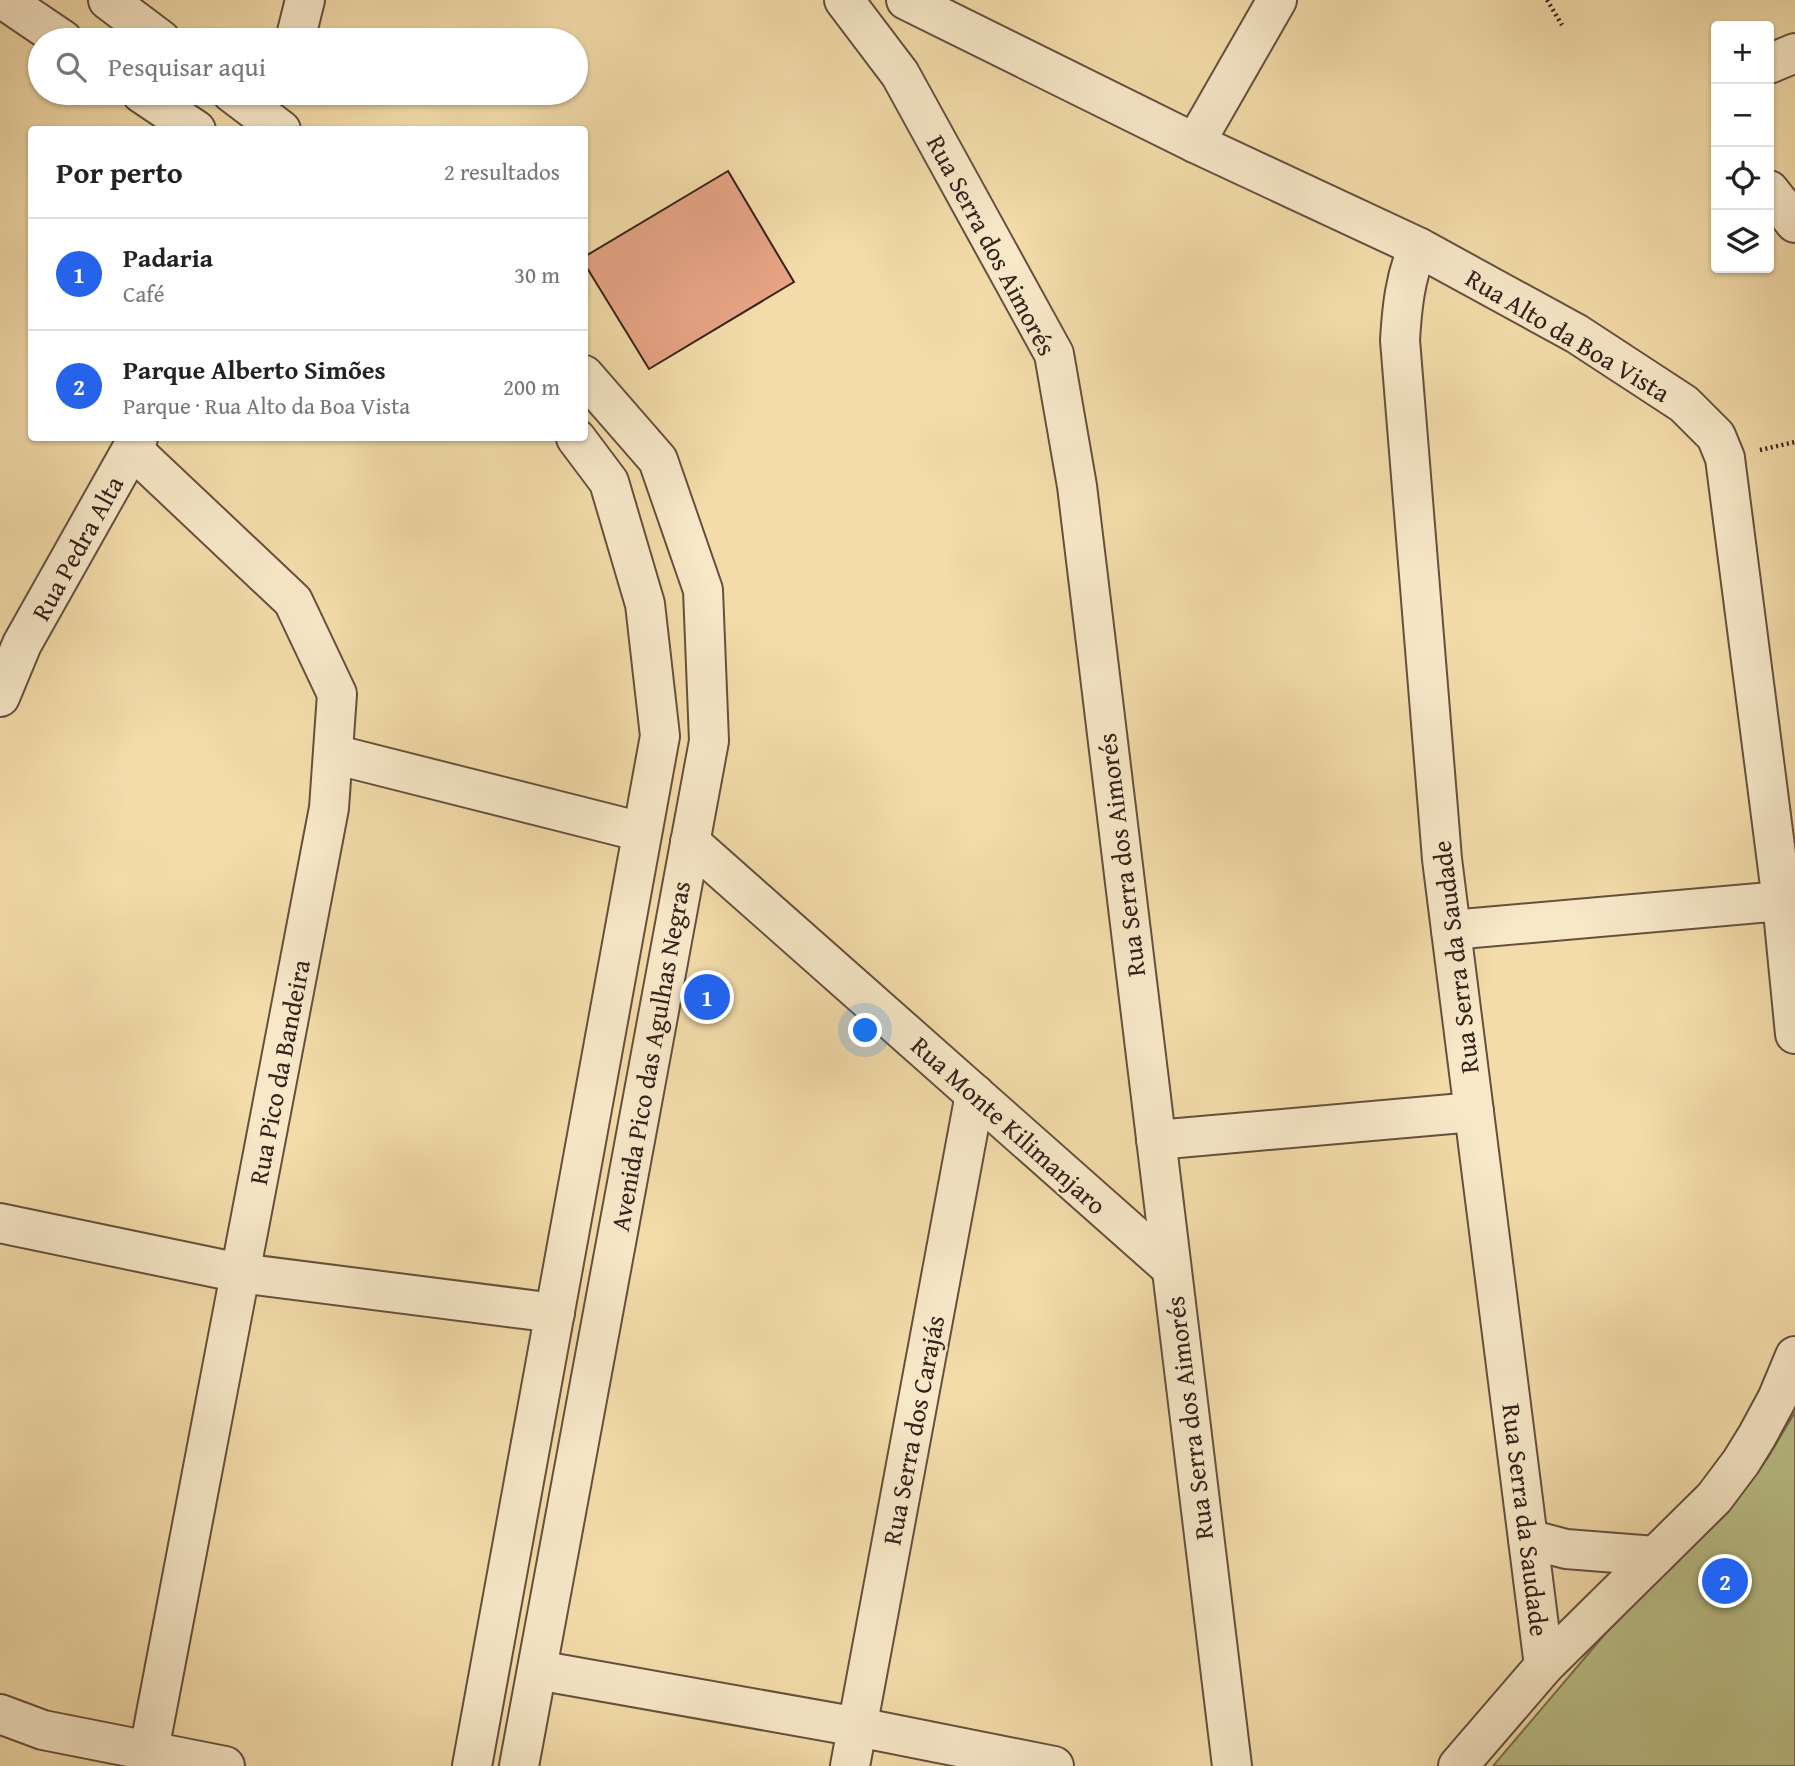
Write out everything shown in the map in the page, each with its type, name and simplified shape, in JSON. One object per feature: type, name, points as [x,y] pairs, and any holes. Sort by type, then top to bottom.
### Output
[{"type":"street","points":[[4,0],[45,28]]},
{"type":"street","points":[[108,0],[146,28]]},
{"type":"street","points":[[299,28],[305,0]]},
{"type":"street","name":"Rua Serra dos Aimorés","points":[[844,0],[900,74],[1054,354],[1077,486],[1231,1766]]},
{"type":"street","name":"Rua Alto da Boa Vista","points":[[906,0],[1195,143],[1418,247],[1577,334],[1684,404],[1703,420],[1716,436],[1725,458],[1782,901],[1795,1034]]},
{"type":"street","points":[[1195,143],[1277,0]]},
{"type":"street","points":[[1774,62],[1795,52]]},
{"type":"street","points":[[159,105],[189,126]]},
{"type":"street","points":[[253,105],[278,119]]},
{"type":"street","points":[[1774,196],[1795,223]]},
{"type":"street","name":"Rua Serra da Saudade","points":[[1418,247],[1409,269],[1402,301],[1399,340],[1442,859],[1544,1666]]},
{"type":"street","name":"Avenida Pico das Agulhas Negras","points":[[519,1766],[709,741],[703,590],[658,460],[588,380]]},
{"type":"street","name":"Avenida Pico das Agulhas Negras","points":[[472,1766],[660,736],[645,604],[609,482],[578,441]]},
{"type":"street","name":"Rua Pedra Alta","points":[[0,696],[11,637],[135,443]]},
{"type":"street","name":"Rua Pico da Bandeira","points":[[135,443],[293,601],[337,694],[329,808],[148,1758]]},
{"type":"street","points":[[333,754],[642,832]]},
{"type":"street","name":"Rua Monte Kilimanjaro","points":[[690,842],[1171,1268]]},
{"type":"street","points":[[1451,930],[1782,901]]},
{"type":"street","name":"Rua Serra dos Carajás","points":[[850,1766],[975,1094]]},
{"type":"street","points":[[1156,1140],[1474,1112]]},
{"type":"street","points":[[0,1223],[240,1273],[555,1313]]},
{"type":"street","points":[[1458,1766],[1544,1666],[1714,1498],[1741,1462],[1777,1399],[1795,1356]]},
{"type":"street","points":[[1528,1539],[1566,1549],[1655,1556]]},
{"type":"street","points":[[537,1670],[858,1727],[1054,1766]]},
{"type":"street","points":[[0,1714],[43,1731],[148,1758],[225,1766]]},
{"type":"path","points":[[1547,0],[1562,25]]},
{"type":"green space","points":[[1795,1412],[1795,1766],[1493,1766],[1605,1634],[1743,1490],[1767,1459]]},
{"type":"building","points":[[728,171],[794,282],[649,369],[588,270],[588,255]]},
{"type":"place","name":"Padaria","points":[[707,997]]},
{"type":"place","name":"Parque Alberto Simões","points":[[1725,1581]]}]
